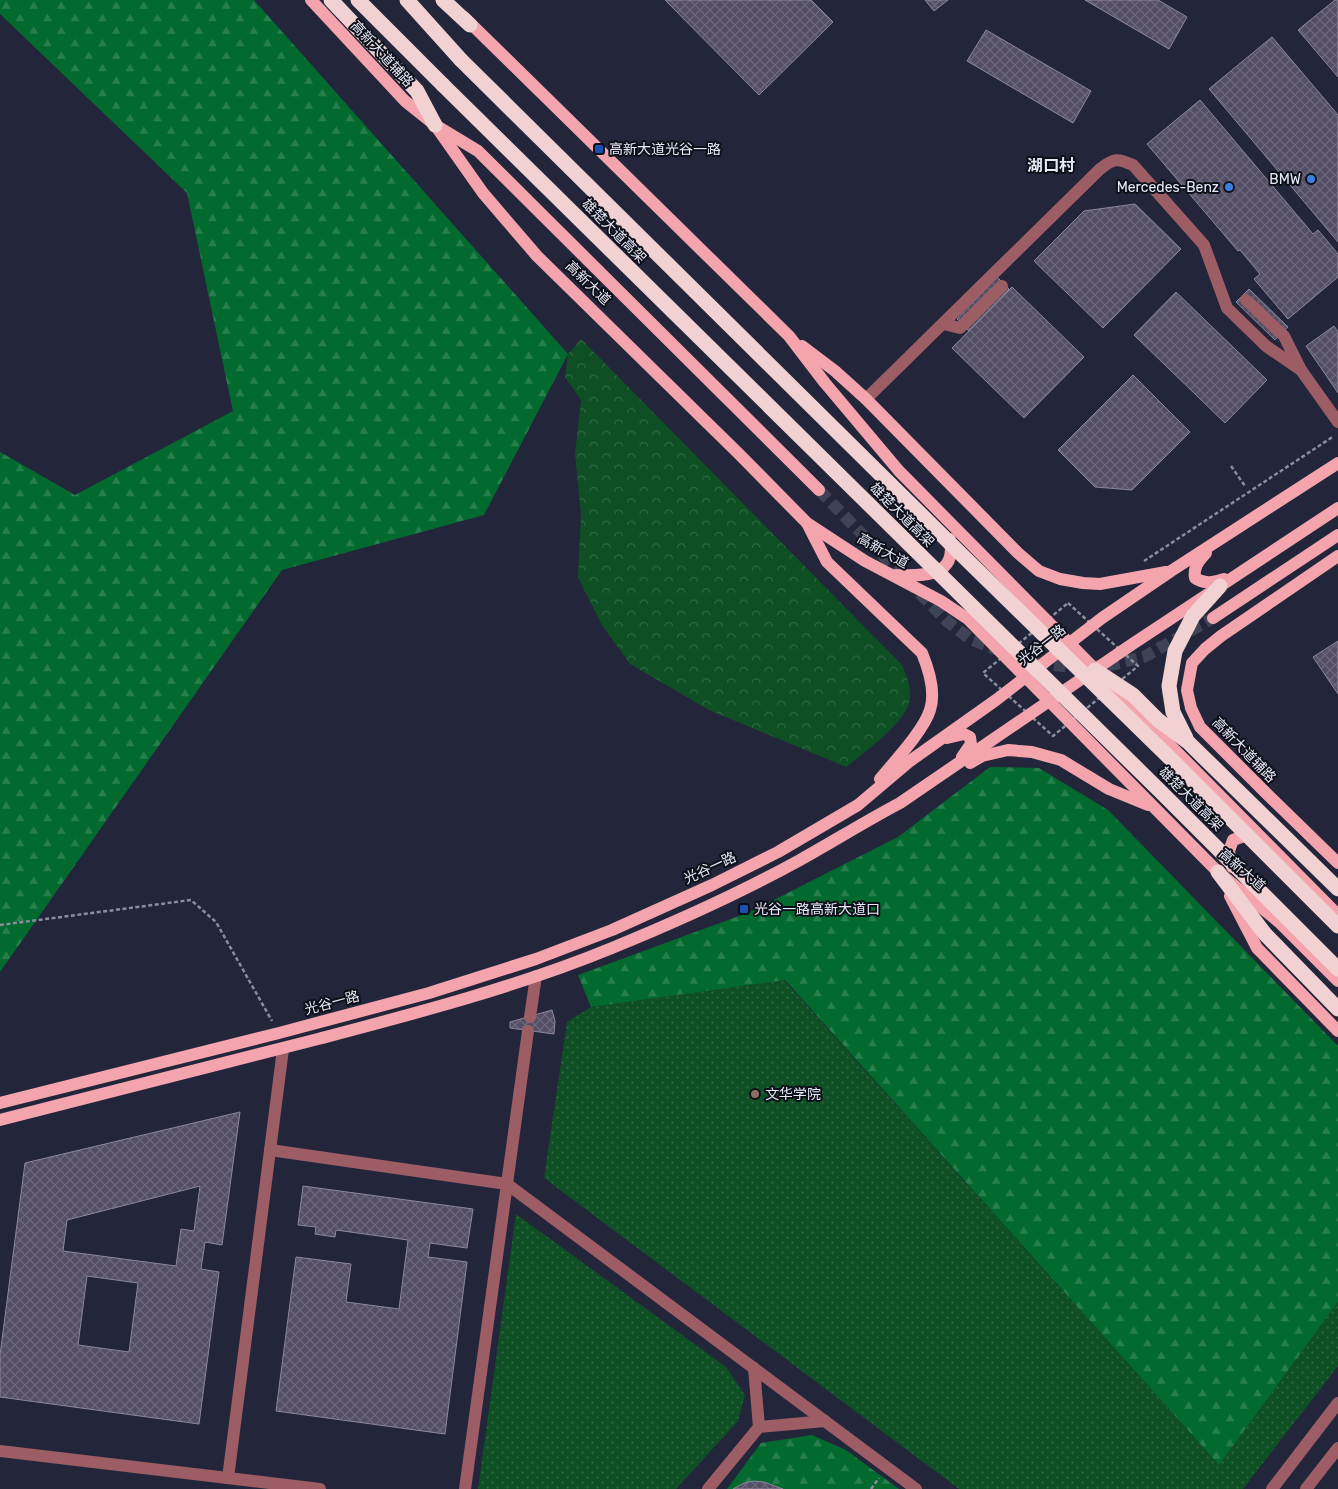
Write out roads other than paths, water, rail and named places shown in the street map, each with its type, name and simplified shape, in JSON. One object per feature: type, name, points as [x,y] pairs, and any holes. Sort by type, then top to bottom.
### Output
[{"type":"highway","points":[[331,0],[417,91],[435,125]]},
{"type":"highway","name":"雄楚大道高架","points":[[358,0],[1338,969]]},
{"type":"highway","name":"雄楚大道高架","points":[[407,0],[461,60],[1338,926]]},
{"type":"highway","points":[[443,0],[470,24]]},
{"type":"highway","points":[[1188,742],[1173,712],[1169,686],[1175,651],[1193,616],[1220,586]]},
{"type":"highway","points":[[1095,670],[1133,696],[1158,720],[1188,742],[1338,889]]},
{"type":"highway","points":[[1218,872],[1265,934],[1338,1009]]},
{"type":"main road","name":"高新大道辅路","points":[[310,0],[405,101],[435,125]]},
{"type":"main road","points":[[450,0],[470,24],[789,336],[835,371],[866,400],[1018,553],[1039,571],[1060,579],[1100,584],[1171,571]]},
{"type":"main road","points":[[435,125],[478,151],[819,490]]},
{"type":"main road","name":"高新大道","points":[[435,125],[483,193],[537,256],[740,455],[806,523],[845,549],[941,601],[968,619],[1218,872],[1278,922],[1338,981]]},
{"type":"main road","points":[[789,336],[825,383],[899,471],[1338,915]]},
{"type":"main road","name":"光谷一路","points":[[0,1103],[429,993],[536,959],[612,930],[712,885],[778,852],[858,806],[910,761],[1102,618],[1171,571],[1338,464]]},
{"type":"main road","points":[[900,803],[1338,508]]},
{"type":"main road","points":[[891,575],[921,576],[932,574],[942,568],[949,560],[952,549],[949,534],[941,514]]},
{"type":"main road","points":[[806,523],[827,562],[922,653],[927,666],[932,691],[930,710],[923,725],[858,806]]},
{"type":"main road","points":[[1214,618],[1338,535]]},
{"type":"main road","points":[[1212,545],[1196,564],[1195,578],[1201,582],[1209,583],[1233,577]]},
{"type":"main road","name":"高新大道辅路","points":[[1338,556],[1204,649],[1192,663],[1187,690],[1191,708],[1200,727],[1338,863]]},
{"type":"main road","points":[[940,740],[964,734],[970,736],[972,744],[960,762]]},
{"type":"main road","points":[[0,1120],[283,1050],[430,1010],[536,976],[611,948],[698,912],[798,861],[982,756],[1008,750],[1032,752],[1061,760],[1109,789],[1152,806]]},
{"type":"main road","points":[[1264,841],[1244,836],[1233,840],[1229,851],[1233,874],[1278,922]]},
{"type":"main road","points":[[1218,872],[1257,948],[1338,1031]]},
{"type":"street","points":[[866,400],[1100,169],[1110,161],[1119,159],[1133,165],[1204,245],[1227,308],[1266,346],[1301,370]]},
{"type":"street","points":[[944,324],[960,328],[1002,286]]},
{"type":"street","points":[[1246,300],[1284,336],[1301,370],[1338,422]]},
{"type":"street","points":[[530,1016],[536,976]]},
{"type":"street","points":[[465,1489],[528,1031]]},
{"type":"street","points":[[228,1478],[283,1050]]},
{"type":"street","points":[[270,1150],[507,1184],[916,1489]]},
{"type":"street","points":[[708,1489],[759,1427],[754,1368]]},
{"type":"street","points":[[1272,1489],[1338,1403]]},
{"type":"street","points":[[759,1427],[826,1422]]},
{"type":"street","points":[[1306,1489],[1338,1448]]},
{"type":"street","points":[[0,1451],[320,1489]]},
{"type":"tunnel","points":[[819,490],[947,621],[970,639],[998,650]]},
{"type":"tunnel","points":[[1036,663],[1071,667],[1106,666],[1144,657],[1213,618]]},
{"type":"place","name":"高新大道光谷一路","points":[[599,149]]},
{"type":"place","name":"BMW","points":[[1311,179]]},
{"type":"place","name":"Mercedes-Benz","points":[[1229,187]]},
{"type":"place","name":"光谷一路高新大道口","points":[[744,909]]},
{"type":"place","name":"文华学院","points":[[755,1094]]},
{"type":"district","name":"湖口村","points":[[1051,165]]}]
